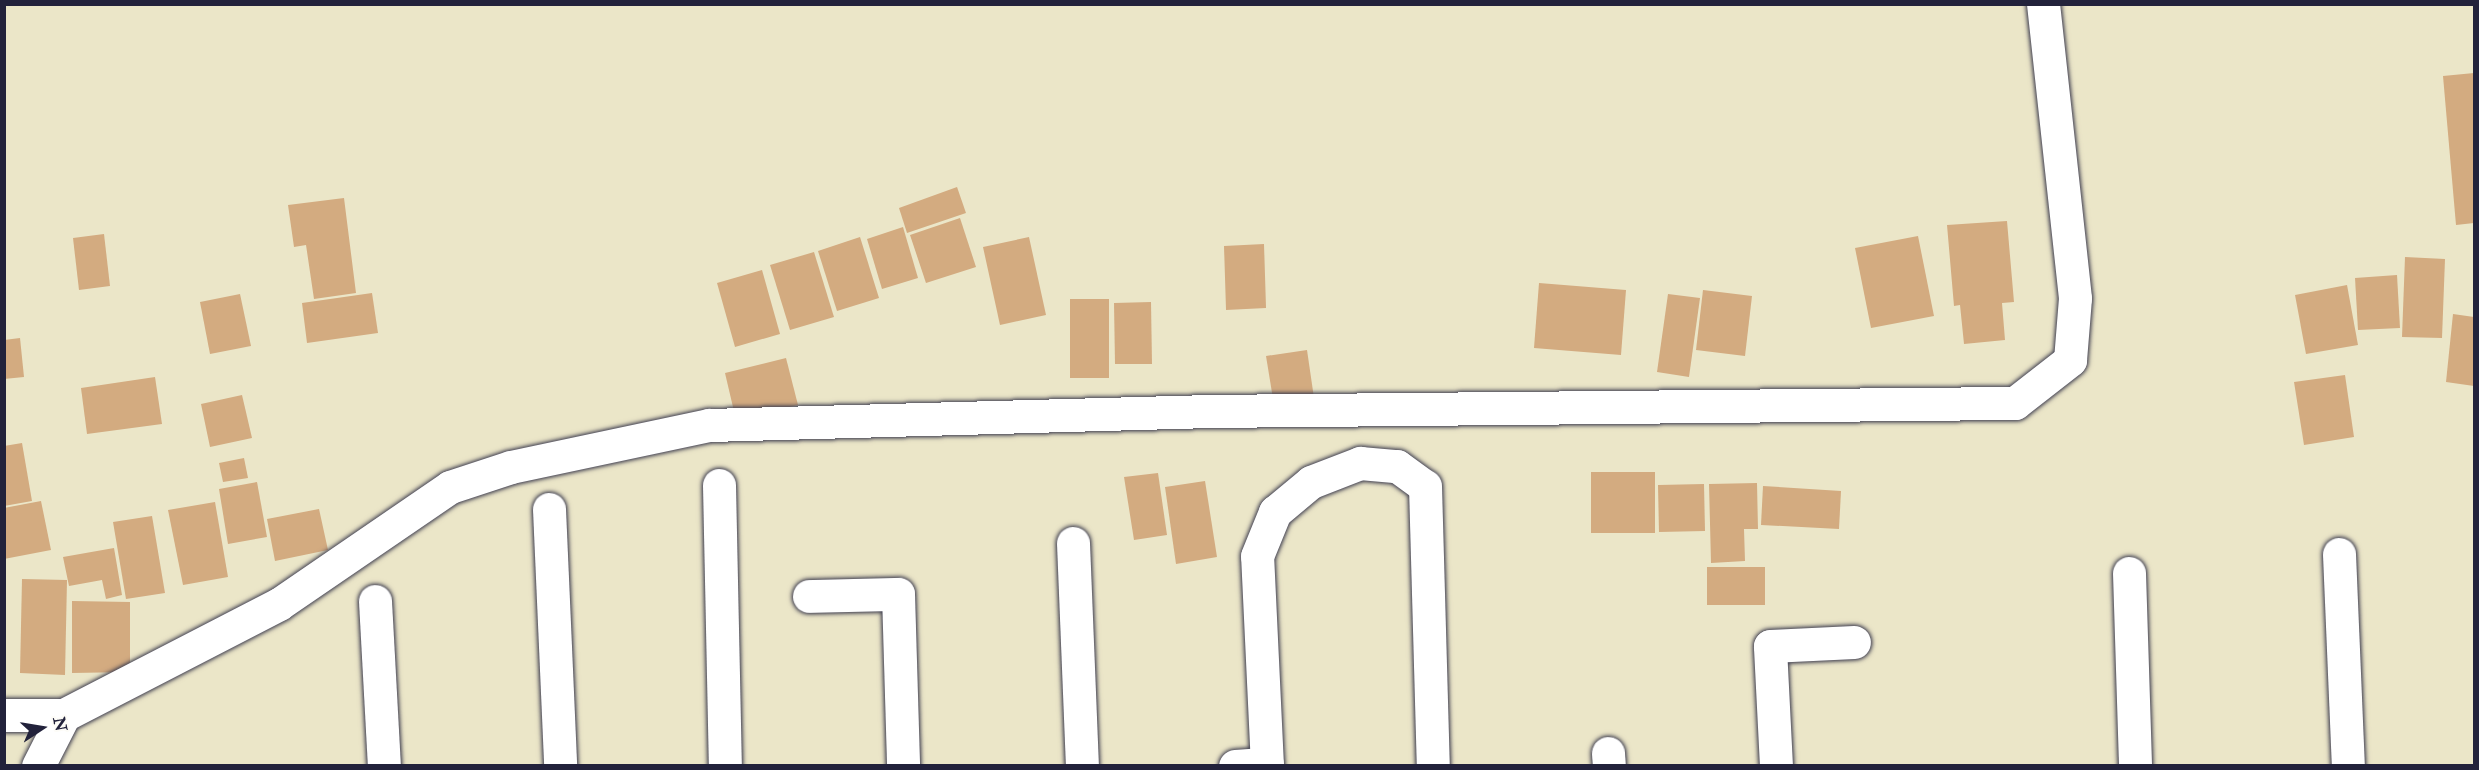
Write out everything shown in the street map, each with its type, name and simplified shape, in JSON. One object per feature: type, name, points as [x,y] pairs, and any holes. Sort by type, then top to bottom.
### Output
[{"type":"street","points":[[7,723],[64,715],[279,604],[450,487],[511,467],[709,425],[1207,411],[2015,403],[2070,360],[2075,298],[2043,4]]},
{"type":"street","points":[[1235,765],[1267,765],[1257,556],[1275,512],[1311,482],[1360,463],[1397,466],[1425,486],[1433,765]]},
{"type":"street","points":[[719,485],[725,765]]},
{"type":"street","points":[[549,509],[560,765]]},
{"type":"street","points":[[1072,543],[1082,765]]},
{"type":"street","points":[[2339,554],[2348,765]]},
{"type":"street","points":[[2129,573],[2135,765]]},
{"type":"street","points":[[809,596],[898,594],[903,765]]},
{"type":"street","points":[[375,601],[384,765]]},
{"type":"street","points":[[1776,765],[1770,646],[1854,642]]},
{"type":"street","points":[[38,765],[64,715]]},
{"type":"building","points":[[2474,73],[2474,223],[2456,225],[2443,76]]},
{"type":"building","points":[[957,187],[966,213],[907,233],[899,208]]},
{"type":"building","points":[[344,198],[356,293],[314,299],[306,245],[294,247],[288,205]]},
{"type":"building","points":[[960,218],[976,267],[926,283],[910,235]]},
{"type":"building","points":[[2007,221],[2014,302],[2002,303],[2005,340],[1964,344],[1960,305],[1954,306],[1947,225]]},
{"type":"building","points":[[903,227],[918,278],[882,289],[867,239]]},
{"type":"building","points":[[104,234],[110,286],[79,290],[73,238]]},
{"type":"building","points":[[1918,236],[1934,316],[1871,328],[1855,248]]},
{"type":"building","points":[[860,237],[879,298],[837,311],[818,251]]},
{"type":"building","points":[[1029,237],[1046,315],[1000,325],[983,247]]},
{"type":"building","points":[[1264,244],[1266,308],[1226,310],[1224,246]]},
{"type":"building","points":[[814,252],[834,317],[790,330],[770,265]]},
{"type":"building","points":[[2405,257],[2445,259],[2442,338],[2402,337]]},
{"type":"building","points":[[762,270],[780,334],[735,347],[717,283]]},
{"type":"building","points":[[2397,275],[2400,328],[2358,330],[2355,278]]},
{"type":"building","points":[[1539,283],[1626,290],[1621,355],[1534,348]]},
{"type":"building","points":[[2347,285],[2358,345],[2306,354],[2295,295]]},
{"type":"building","points":[[1703,290],[1752,296],[1745,356],[1696,350]]},
{"type":"building","points":[[372,293],[378,333],[307,343],[302,303]]},
{"type":"building","points":[[240,294],[251,346],[210,354],[200,302]]},
{"type":"building","points":[[1668,294],[1700,298],[1689,377],[1657,372]]},
{"type":"building","points":[[1070,299],[1109,299],[1109,378],[1070,378]]},
{"type":"building","points":[[1151,302],[1152,364],[1115,364],[1114,303]]},
{"type":"building","points":[[2453,314],[2474,317],[2474,386],[2446,382]]},
{"type":"building","points":[[20,338],[24,377],[4,379],[4,340]]},
{"type":"building","points":[[1307,350],[1314,398],[1274,405],[1266,356]]},
{"type":"building","points":[[786,358],[798,405],[736,420],[725,373]]},
{"type":"building","points":[[2345,375],[2354,437],[2304,445],[2294,382]]},
{"type":"building","points":[[155,377],[162,424],[87,434],[81,388]]},
{"type":"building","points":[[242,395],[252,438],[210,447],[201,404]]},
{"type":"building","points":[[22,443],[32,501],[4,506],[4,446]]},
{"type":"building","points":[[244,458],[248,478],[223,482],[219,463]]},
{"type":"building","points":[[1591,472],[1655,472],[1655,533],[1591,533]]},
{"type":"building","points":[[1158,473],[1167,535],[1134,540],[1124,477]]},
{"type":"building","points":[[1205,481],[1217,557],[1176,564],[1165,487]]},
{"type":"building","points":[[257,482],[267,537],[228,544],[219,489]]},
{"type":"building","points":[[1757,483],[1758,529],[1744,529],[1745,561],[1711,563],[1709,484]]},
{"type":"building","points":[[1704,484],[1705,531],[1659,532],[1658,485]]},
{"type":"building","points":[[1763,486],[1841,491],[1839,529],[1761,525]]},
{"type":"building","points":[[41,501],[51,550],[4,559],[4,508]]},
{"type":"building","points":[[215,502],[228,577],[183,585],[168,510]]},
{"type":"building","points":[[319,509],[328,550],[275,561],[267,519]]},
{"type":"building","points":[[152,516],[165,593],[126,599],[113,522]]},
{"type":"building","points":[[114,548],[122,595],[106,599],[102,580],[69,586],[63,557]]},
{"type":"building","points":[[1707,567],[1765,567],[1765,605],[1707,605]]},
{"type":"building","points":[[22,579],[67,580],[65,675],[20,673]]},
{"type":"building","points":[[72,601],[130,602],[130,672],[72,673]]}]
